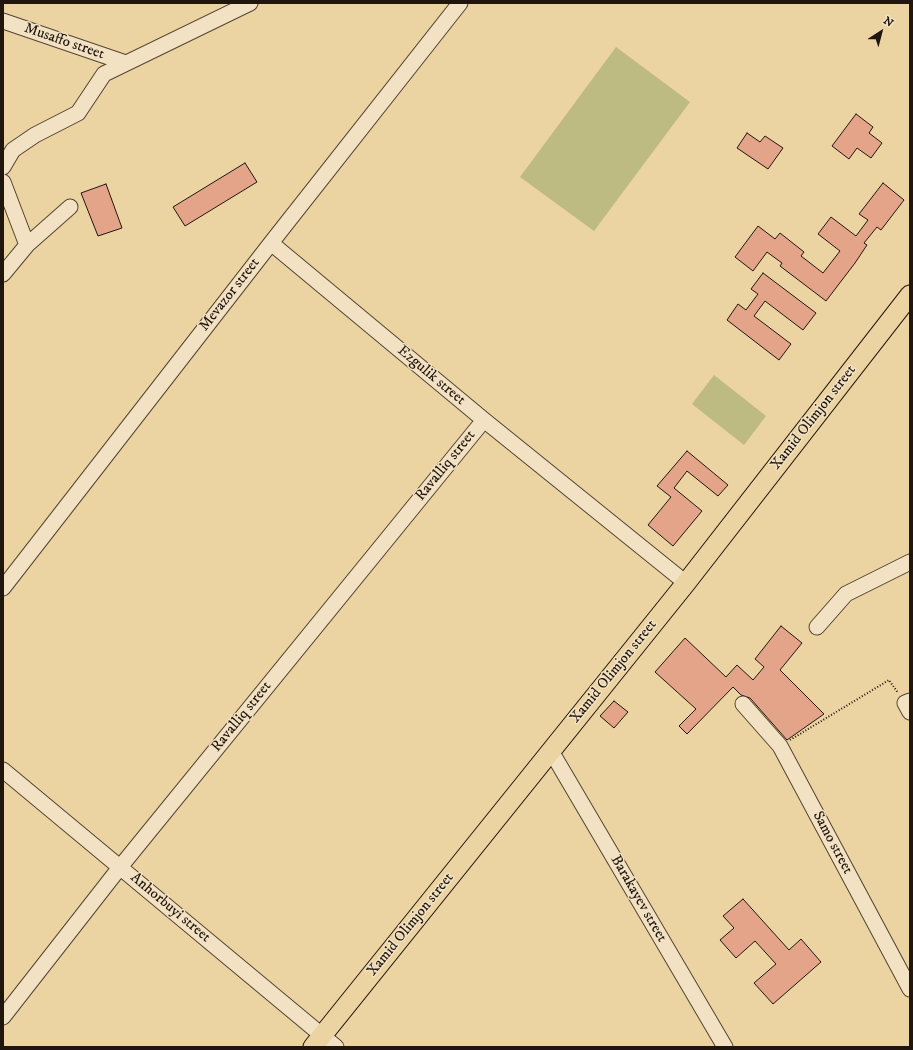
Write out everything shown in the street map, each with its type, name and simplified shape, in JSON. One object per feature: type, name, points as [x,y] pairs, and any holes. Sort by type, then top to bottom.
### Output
[{"type":"main road","name":"Xamid Olimjon street","points":[[324,1043],[551,751],[686,582],[910,295]]},
{"type":"street","points":[[3,167],[13,150],[35,135],[78,113],[104,74],[250,3]]},
{"type":"street","name":"Mevazor street","points":[[3,588],[460,3]]},
{"type":"street","name":"Musaffo street","points":[[3,21],[126,63]]},
{"type":"street","points":[[3,182],[27,245]]},
{"type":"street","points":[[3,274],[27,245],[70,207]]},
{"type":"street","name":"Ezgulik street","points":[[271,243],[484,420],[686,582]]},
{"type":"street","name":"Ravalliq street","points":[[3,1016],[120,866],[484,420]]},
{"type":"street","points":[[817,627],[846,594],[910,562]]},
{"type":"street","name":"Samo street","points":[[743,704],[780,746],[910,989]]},
{"type":"street","name":"Barakayev street","points":[[551,751],[725,1047]]},
{"type":"street","name":"Anhorbuyi street","points":[[3,770],[120,866],[324,1043]]},
{"type":"path","points":[[780,746],[889,680],[908,705]]},
{"type":"shaded area","points":[[616,47],[690,102],[594,231],[520,177]]},
{"type":"shaded area","points":[[714,375],[766,416],[744,445],[692,404]]},
{"type":"building","points":[[856,114],[873,127],[869,133],[882,143],[871,158],[857,148],[849,159],[832,146]]},
{"type":"building","points":[[747,133],[760,142],[765,136],[783,148],[768,169],[737,148]]},
{"type":"building","points":[[245,163],[257,182],[185,226],[173,207]]},
{"type":"building","points":[[883,183],[904,200],[881,230],[877,227],[864,243],[867,245],[826,301],[780,266],[782,263],[767,252],[753,271],[735,257],[758,226],[775,239],[780,233],[804,252],[801,256],[823,273],[840,251],[818,234],[831,217],[856,236],[868,220],[859,214]]},
{"type":"building","points":[[106,184],[122,228],[98,236],[81,193]]},
{"type":"building","points":[[763,273],[816,313],[803,330],[765,301],[754,316],[791,344],[779,360],[727,320],[738,304],[746,310],[758,294],[751,289]]},
{"type":"building","points":[[687,451],[728,485],[718,496],[687,471],[674,488],[702,511],[673,546],[648,525],[671,497],[657,486]]},
{"type":"building","points":[[781,626],[802,643],[780,670],[824,714],[787,740],[750,698],[741,695],[733,687],[687,734],[679,726],[696,709],[655,672],[685,638],[726,677],[737,665],[753,680],[764,667],[755,659]]},
{"type":"building","points":[[614,701],[628,712],[614,728],[600,716]]},
{"type":"building","points":[[743,899],[789,950],[801,939],[821,962],[773,1004],[754,983],[776,964],[755,941],[736,958],[720,940],[734,928],[723,916]]}]
